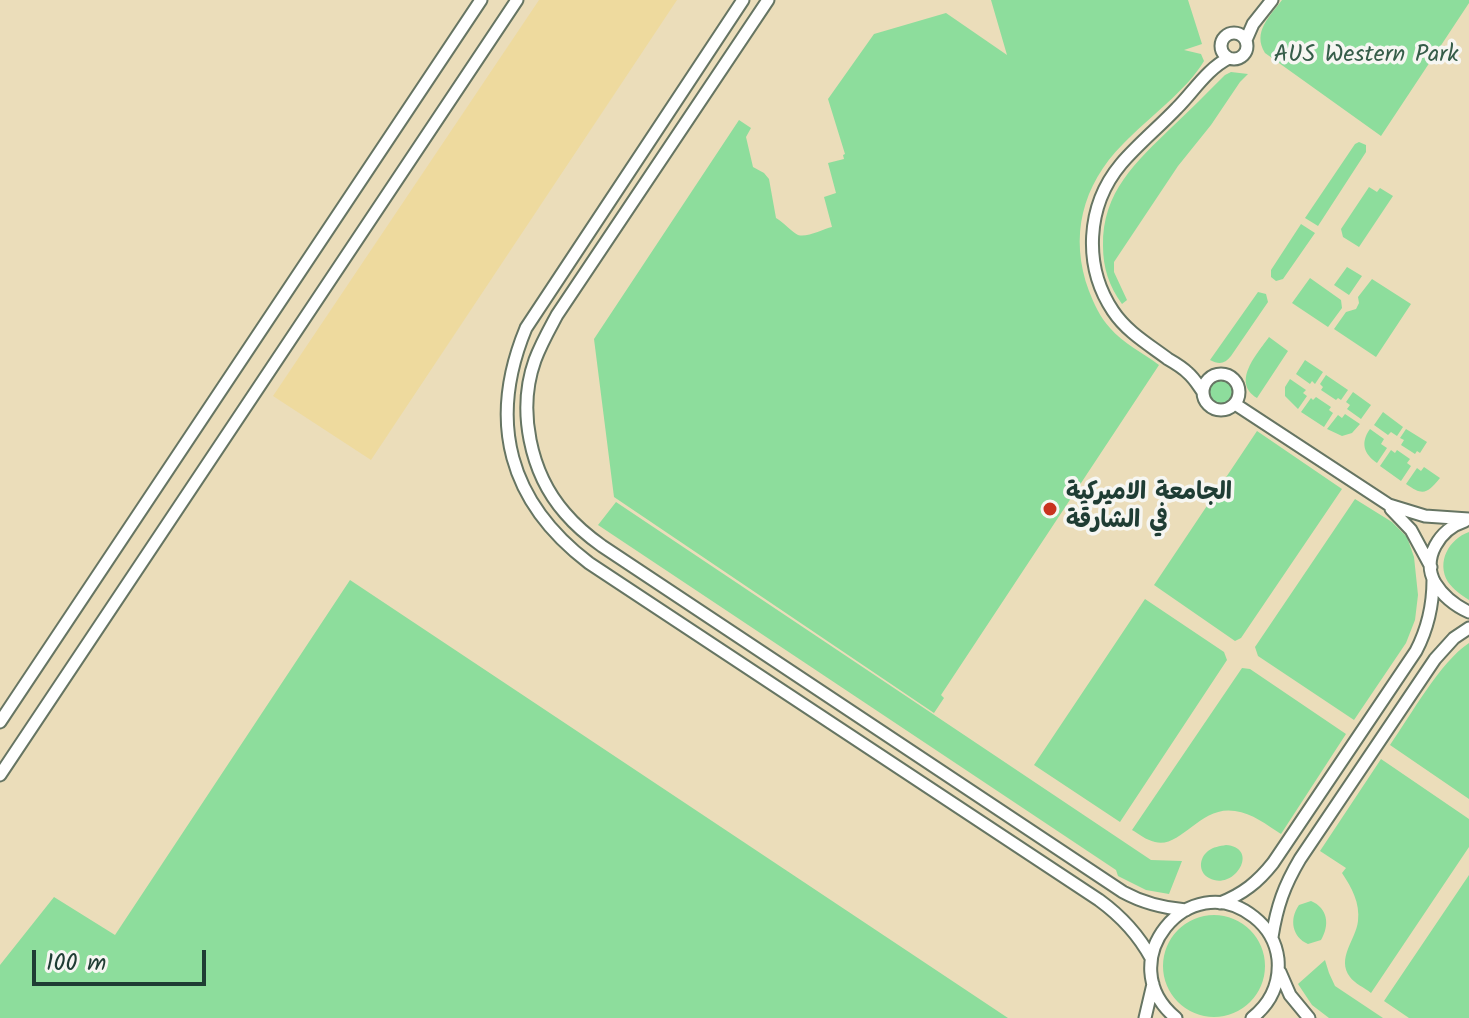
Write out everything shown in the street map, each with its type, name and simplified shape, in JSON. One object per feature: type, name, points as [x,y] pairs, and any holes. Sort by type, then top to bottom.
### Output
[{"type":"street","points":[[0,722],[481,0]]},
{"type":"street","points":[[0,775],[517,0]]},
{"type":"street","points":[[743,0],[526,328],[512,366],[506,405],[510,445],[521,483],[549,528],[589,563],[1112,909],[1134,932],[1151,958]]},
{"type":"street","points":[[768,0],[544,338],[534,362],[528,401],[530,440],[548,489],[581,530],[602,546],[1123,892],[1153,906],[1186,910]]},
{"type":"street","points":[[1241,36],[1247,49],[1244,55],[1236,59],[1225,54],[1221,42],[1225,36],[1241,36],[1272,0]]},
{"type":"street","points":[[1184,369],[1213,376],[1229,376],[1237,383],[1239,394],[1235,404],[1228,409],[1214,409],[1184,369],[1137,336],[1115,313],[1100,285],[1094,261],[1094,221],[1104,190],[1121,163],[1176,110],[1225,54]]},
{"type":"street","points":[[1203,392],[1206,382],[1213,376]]},
{"type":"street","points":[[1235,404],[1389,505],[1411,530],[1431,567]]},
{"type":"street","points":[[1389,505],[1425,516],[1469,520]]},
{"type":"street","points":[[1220,903],[1255,884],[1273,863],[1416,651],[1431,610],[1432,554],[1437,541],[1446,531],[1469,520]]},
{"type":"street","points":[[1433,580],[1450,601],[1469,612]]},
{"type":"street","points":[[1272,937],[1279,900],[1290,875],[1435,659],[1454,638],[1469,628]]},
{"type":"street","points":[[1273,863],[1290,875]]},
{"type":"street","points":[[1145,1018],[1153,984],[1151,958],[1163,930],[1173,918],[1186,910],[1203,904],[1220,903],[1247,912],[1272,937],[1277,952],[1276,984],[1270,998],[1252,1018]]},
{"type":"street","points":[[1278,969],[1290,995],[1309,1018]]},
{"type":"street","points":[[1153,984],[1161,1002],[1176,1018]]},
{"type":"green space","points":[[991,0],[1188,0],[1202,44],[1184,50],[1201,54],[1204,61],[1188,82],[1109,160],[1089,194],[1080,232],[1083,271],[1100,315],[1121,338],[1159,365],[941,695],[944,698],[934,713],[614,497],[594,339],[739,120],[751,128],[746,137],[753,167],[769,179],[776,218],[802,236],[832,227],[824,197],[836,193],[828,163],[844,159],[845,154],[828,99],[874,34],[946,13],[1007,55]]},
{"type":"green space","name":"AUS Western Park","points":[[1282,0],[1469,0],[1469,3],[1381,136],[1265,53],[1260,38],[1262,31]]},
{"type":"green space","points":[[1231,72],[1248,74],[1178,166],[1114,262],[1114,272],[1127,300],[1122,304],[1108,276],[1103,254],[1104,227],[1115,194],[1146,153]]},
{"type":"green space","points":[[1359,142],[1366,145],[1366,152],[1318,226],[1305,218]]},
{"type":"green space","points":[[1369,187],[1377,192],[1380,188],[1393,196],[1359,247],[1343,237],[1341,229]]},
{"type":"green space","points":[[1301,224],[1315,233],[1283,279],[1276,281],[1271,277],[1271,270]]},
{"type":"green space","points":[[1347,267],[1362,276],[1349,295],[1334,285]]},
{"type":"green space","points":[[1310,278],[1341,300],[1342,308],[1328,327],[1292,303]]},
{"type":"green space","points":[[1372,279],[1411,304],[1376,357],[1334,329],[1346,312],[1356,309],[1358,297]]},
{"type":"green space","points":[[1258,292],[1266,294],[1268,302],[1231,356],[1222,363],[1210,360]]},
{"type":"green space","points":[[1269,337],[1288,351],[1257,398],[1246,384],[1246,376]]},
{"type":"green space","points":[[1305,360],[1323,372],[1315,384],[1296,374]]},
{"type":"green space","points":[[1326,375],[1348,390],[1341,400],[1321,390],[1323,387],[1320,384]]},
{"type":"green space","points":[[1290,379],[1306,390],[1303,393],[1307,396],[1298,409],[1285,396],[1285,387]]},
{"type":"green space","points":[[1221,381],[1230,384],[1233,393],[1230,402],[1221,405],[1212,402],[1209,393],[1212,384]]},
{"type":"green space","points":[[1353,392],[1371,405],[1361,419],[1347,409],[1350,405],[1346,402]]},
{"type":"green space","points":[[1316,397],[1331,407],[1329,410],[1333,413],[1324,427],[1301,412],[1311,398]]},
{"type":"green space","points":[[1383,412],[1403,427],[1397,436],[1391,432],[1388,435],[1374,425]]},
{"type":"green space","points":[[1345,414],[1360,424],[1352,433],[1342,436],[1327,429],[1338,415],[1342,418]]},
{"type":"green space","points":[[1370,429],[1384,439],[1381,444],[1387,448],[1377,463],[1365,448]]},
{"type":"green space","points":[[1406,429],[1427,442],[1420,453],[1417,451],[1415,454],[1401,445],[1404,440],[1400,438]]},
{"type":"green space","points":[[1257,431],[1342,489],[1241,638],[1235,641],[1154,585]]},
{"type":"green space","points":[[1391,450],[1395,453],[1397,450],[1410,459],[1407,463],[1411,466],[1401,481],[1380,466]]},
{"type":"green space","points":[[1424,467],[1440,478],[1428,490],[1421,492],[1406,484],[1417,468],[1421,471]]},
{"type":"green space","points":[[1355,499],[1392,522],[1407,537],[1414,557],[1418,595],[1415,620],[1406,643],[1354,720],[1258,656],[1255,647]]},
{"type":"green space","points":[[616,502],[1151,860],[1182,861],[1169,894],[1146,890],[1118,876],[1116,870],[598,525]]},
{"type":"green space","points":[[1469,532],[1469,600],[1448,582],[1443,567],[1450,546]]},
{"type":"green space","points":[[350,580],[1008,1018],[0,1018],[0,965],[54,897],[115,935]]},
{"type":"green space","points":[[1145,599],[1224,652],[1227,660],[1120,822],[1034,765]]},
{"type":"green space","points":[[1469,643],[1469,799],[1390,745],[1447,663]]},
{"type":"green space","points":[[1242,668],[1250,669],[1346,734],[1281,834],[1253,817],[1235,811],[1211,814],[1174,839],[1164,842],[1152,841],[1132,830]]},
{"type":"green space","points":[[1381,759],[1469,819],[1469,847],[1371,993],[1352,979],[1346,970],[1346,956],[1357,928],[1358,908],[1342,873],[1346,868],[1320,851]]},
{"type":"green space","points":[[1226,845],[1242,853],[1240,868],[1227,879],[1218,881],[1209,878],[1201,869],[1203,857],[1210,850]]},
{"type":"green space","points":[[1469,875],[1469,1018],[1409,1018],[1384,1001]]},
{"type":"green space","points":[[1311,901],[1324,912],[1326,929],[1321,940],[1308,944],[1298,937],[1293,922],[1299,905]]},
{"type":"green space","points":[[1214,915],[1234,919],[1250,930],[1261,946],[1265,966],[1261,986],[1250,1002],[1234,1013],[1214,1017],[1194,1013],[1178,1002],[1167,986],[1163,966],[1167,946],[1178,930],[1194,919]]},
{"type":"green space","points":[[1325,960],[1335,986],[1383,1018],[1329,1018],[1312,1005],[1298,984]]},
{"type":"sand","points":[[539,0],[677,0],[371,460],[273,396]]},
{"type":"place","name":"الجامعة الاميركية في الشارقة","points":[[1050,509]]}]
